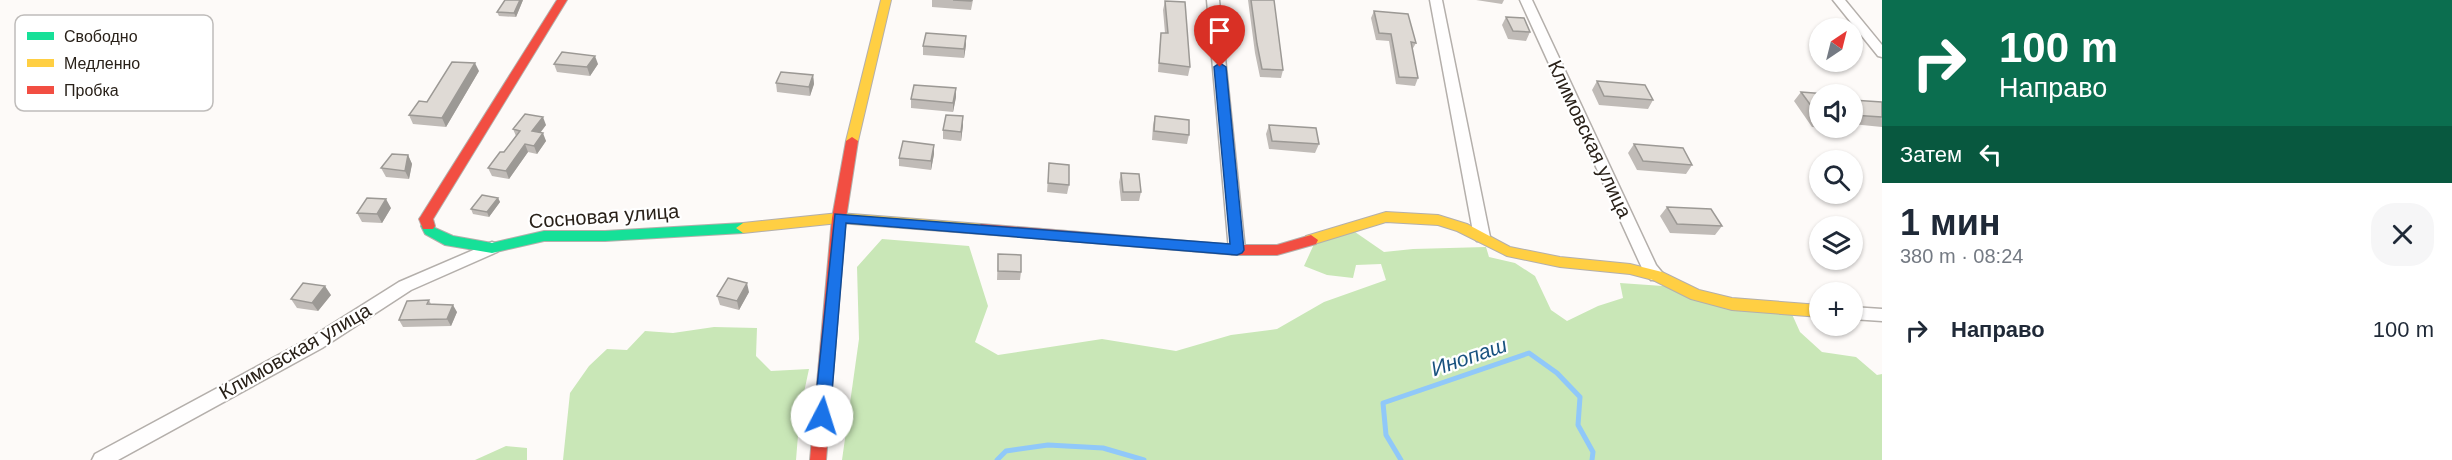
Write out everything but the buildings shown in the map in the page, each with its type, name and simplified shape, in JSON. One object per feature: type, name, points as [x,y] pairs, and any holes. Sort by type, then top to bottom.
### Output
[{"type":"street","name":"Сосновая улица","points":[[562,0],[426,219],[430,231],[450,241],[492,248],[544,236],[605,236],[785,225],[840,218],[1237,250],[1277,250],[1386,217],[1438,220],[1462,227],[1507,251],[1531,257],[1630,269],[1657,276],[1696,295],[1732,304],[1809,310]]},
{"type":"street","points":[[818,460],[840,218],[852,138],[886,0]]},
{"type":"street","points":[[1213,0],[1237,250]]},
{"type":"street","points":[[1436,0],[1482,237]]},
{"type":"street","name":"Климовская улица","points":[[1526,0],[1650,268],[1657,276]]},
{"type":"street","points":[[1839,0],[1882,53]]},
{"type":"street","name":"Климовская улица","points":[[101,460],[316,343],[405,286],[492,248]]},
{"type":"street","points":[[1863,314],[1882,315]]},
{"type":"green space","points":[[1355,232],[1384,252],[1486,247],[1489,257],[1515,263],[1535,276],[1551,310],[1567,321],[1598,306],[1623,298],[1620,283],[1677,287],[1791,312],[1800,332],[1822,352],[1856,357],[1877,375],[1882,374],[1882,460],[842,460],[859,339],[857,267],[882,239],[969,246],[988,306],[975,342],[998,355],[1102,339],[1176,351],[1231,335],[1277,329],[1324,302],[1386,280],[1381,264],[1356,265],[1353,278],[1327,275],[1304,266],[1315,242]]},
{"type":"green space","points":[[714,327],[757,328],[756,356],[771,371],[809,369],[800,411],[796,460],[563,460],[570,393],[589,366],[607,349],[627,350],[645,331],[673,333]]},
{"type":"green space","points":[[506,446],[527,448],[527,460],[475,460]]},
{"type":"waterway","name":"Инопаш","points":[[1401,460],[1386,435],[1383,403],[1529,353],[1557,373],[1580,397],[1578,425],[1593,452],[1592,460]]},
{"type":"waterway","name":"Инопаш","points":[[997,460],[1006,451],[1048,445],[1103,448],[1144,460]]},
{"type":"traffic: fast","points":[[428,226],[430,231],[450,241],[492,248],[544,236],[605,236],[743,228]]},
{"type":"traffic: slow","points":[[852,141],[886,0]]},
{"type":"traffic: slow","points":[[1311,240],[1386,217],[1438,220],[1462,227],[1507,251],[1560,262],[1630,269],[1657,276],[1696,295],[1732,304],[1809,310]]},
{"type":"traffic: slow","points":[[743,228],[839,218],[981,229]]},
{"type":"traffic: jam","points":[[428,226],[426,219],[562,0]]},
{"type":"traffic: jam","points":[[818,460],[839,218],[852,141]]},
{"type":"traffic: jam","points":[[981,229],[1237,250],[1277,250],[1311,240]]},
{"type":"route","points":[[822,416],[840,218],[1237,250],[1220,67]]}]
